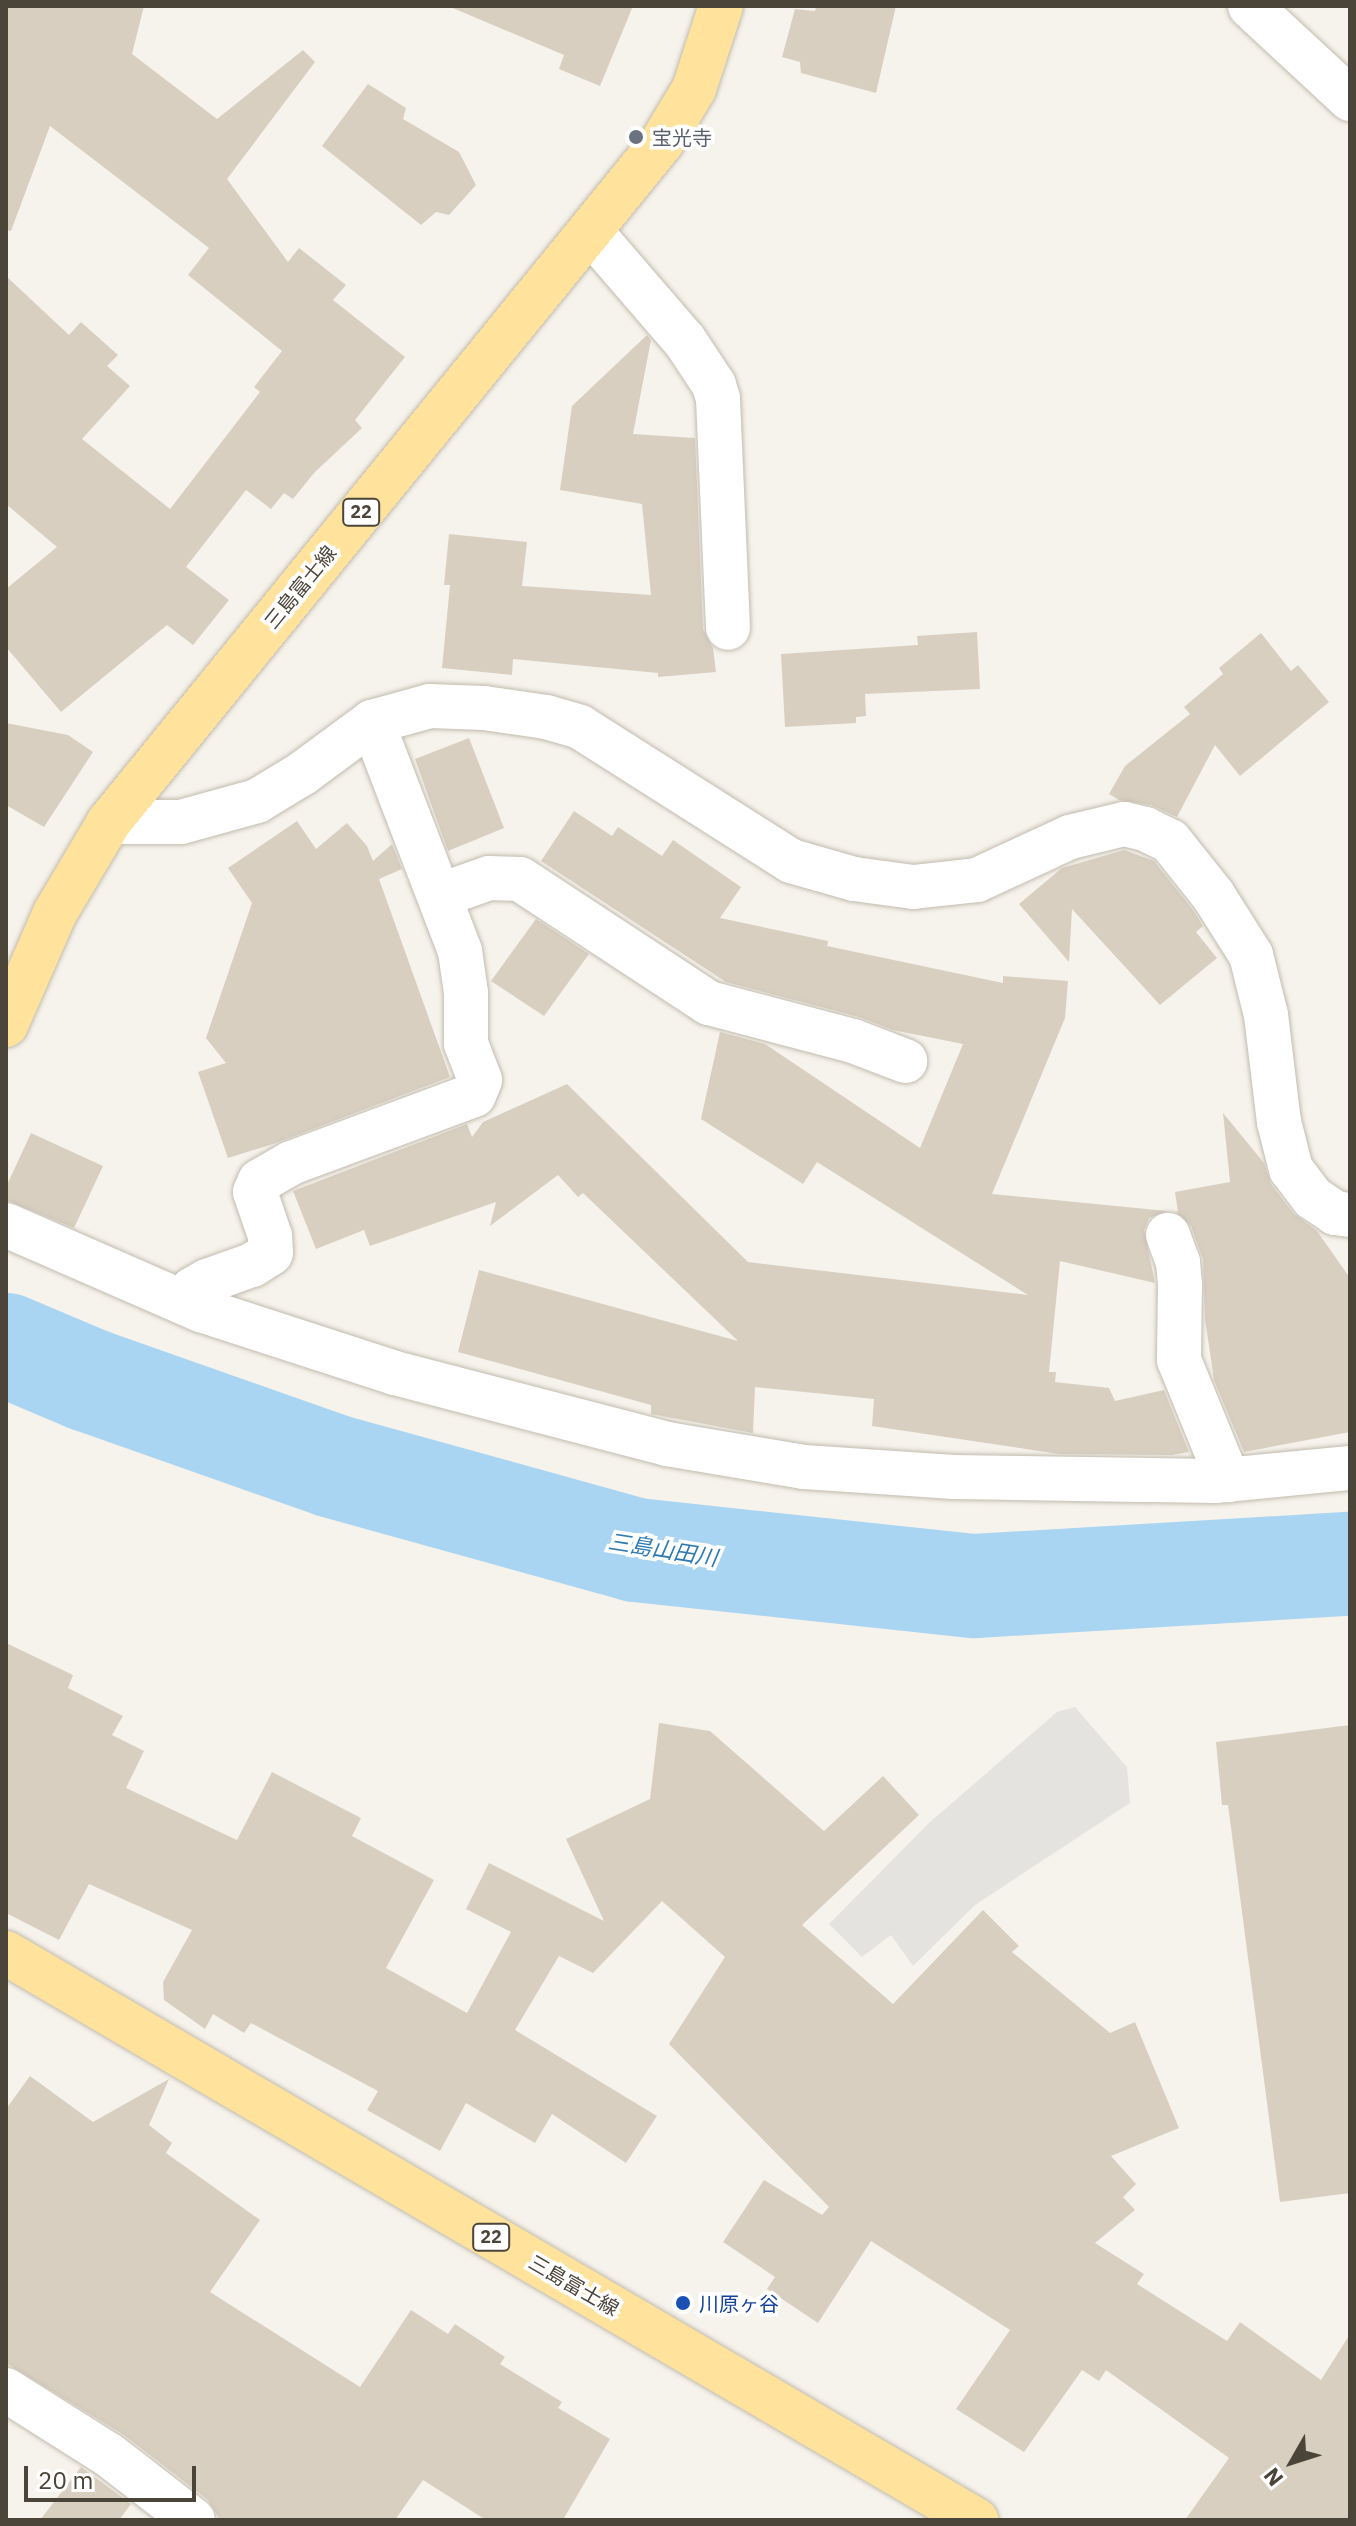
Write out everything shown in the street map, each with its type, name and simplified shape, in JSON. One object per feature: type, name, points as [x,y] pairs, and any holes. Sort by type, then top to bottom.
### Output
[{"type":"main road","name":"三島富士線","points":[[6,1025],[55,913],[109,822],[662,142],[694,89],[721,6]]},
{"type":"main road","name":"三島富士線","points":[[6,1953],[976,2520]]},
{"type":"street","points":[[1250,6],[1350,99]]},
{"type":"street","points":[[590,231],[685,341],[714,385],[718,399],[728,628]]},
{"type":"street","points":[[109,822],[181,822],[257,801],[372,722],[430,706],[484,708],[546,717],[580,727],[791,861],[854,879],[913,887],[977,880],[1070,837],[1124,824],[1170,841],[1213,895],[1251,955],[1266,1015],[1291,1169],[1313,1198],[1335,1213],[1350,1215]]},
{"type":"street","points":[[184,1302],[193,1289],[207,1281],[252,1265],[271,1253],[270,1236],[255,1192],[260,1181],[291,1163],[474,1095],[480,1080],[466,1044],[466,993],[460,951],[372,722]]},
{"type":"street","points":[[441,895],[489,878],[520,879],[709,1003],[853,1041],[905,1061]]},
{"type":"street","points":[[6,1225],[184,1302],[395,1373],[667,1444],[804,1467],[954,1477],[1228,1480],[1350,1468]]},
{"type":"street","points":[[1168,1235],[1178,1262],[1179,1360],[1228,1480]]},
{"type":"street","points":[[6,2390],[109,2455],[193,2520]]},
{"type":"shaded area","points":[[1075,1707],[1127,1767],[1130,1803],[975,1905],[913,1966],[891,1935],[862,1957],[829,1924],[929,1823],[1057,1712]]},
{"type":"building","points":[[6,6],[144,6],[132,54],[217,119],[303,50],[315,62],[227,179],[288,262],[299,248],[346,285],[333,300],[405,357],[355,420],[362,428],[314,473],[293,499],[284,493],[271,509],[246,490],[186,567],[229,600],[193,645],[167,625],[61,712],[6,647],[6,589],[57,547],[6,504],[6,276],[69,335],[81,322],[118,355],[107,366],[130,386],[82,439],[170,509],[260,392],[254,387],[282,351],[188,275],[209,248],[50,126],[11,231],[6,230]]},
{"type":"building","points":[[448,6],[633,6],[600,86],[559,69],[564,55]]},
{"type":"building","points":[[816,6],[896,6],[876,93],[801,73],[800,62],[782,57],[795,9],[815,11]]},
{"type":"building","points":[[368,84],[406,108],[403,119],[459,152],[476,185],[449,215],[436,212],[421,225],[322,146]]},
{"type":"building","points":[[647,335],[651,340],[633,434],[695,438],[703,629],[713,648],[716,672],[658,677],[658,673],[513,659],[512,675],[442,668],[450,585],[444,585],[449,534],[527,542],[522,586],[651,595],[642,504],[560,490],[572,406]]},
{"type":"building","points":[[977,632],[980,689],[865,694],[866,716],[856,717],[856,723],[785,727],[781,654],[918,645],[917,636]]},
{"type":"building","points":[[1261,633],[1291,671],[1298,665],[1329,702],[1240,776],[1215,745],[1177,817],[1151,805],[1119,800],[1109,794],[1125,766],[1190,714],[1184,707],[1223,674],[1219,668]]},
{"type":"building","points":[[6,723],[68,735],[93,752],[44,827],[6,805]]},
{"type":"building","points":[[469,738],[504,828],[448,851],[415,759]]},
{"type":"building","points":[[574,811],[612,836],[618,827],[662,856],[673,840],[741,887],[720,918],[828,941],[827,946],[1003,983],[1003,976],[1068,981],[1065,1018],[992,1194],[1167,1211],[1149,1218],[1144,1230],[1155,1283],[1060,1261],[1049,1372],[1056,1372],[1055,1382],[1109,1388],[1115,1401],[1164,1390],[1189,1452],[1172,1455],[1059,1454],[872,1426],[874,1399],[755,1387],[753,1433],[651,1414],[651,1405],[458,1352],[479,1270],[738,1341],[583,1193],[578,1197],[558,1175],[490,1226],[496,1202],[370,1246],[364,1230],[316,1249],[293,1191],[467,1124],[472,1137],[483,1122],[567,1084],[748,1262],[1028,1295],[817,1162],[803,1184],[701,1119],[720,1032],[765,1044],[920,1148],[963,1044],[893,1030],[859,1017],[726,982],[541,861]]},
{"type":"building","points":[[297,821],[316,849],[347,823],[367,846],[373,861],[392,844],[402,869],[379,879],[450,1077],[228,1158],[198,1072],[226,1063],[206,1038],[252,903],[228,868]]},
{"type":"building","points":[[1124,850],[1154,861],[1193,910],[1203,926],[1196,932],[1217,958],[1160,1005],[1072,909],[1069,962],[1019,904],[1062,868]]},
{"type":"building","points":[[536,919],[589,954],[544,1016],[491,981]]},
{"type":"building","points":[[1223,1113],[1264,1163],[1271,1184],[1293,1213],[1317,1231],[1350,1278],[1350,1432],[1244,1452],[1214,1380],[1205,1319],[1203,1259],[1191,1226],[1175,1211],[1178,1212],[1175,1192],[1230,1182]]},
{"type":"building","points":[[31,1133],[103,1166],[74,1228],[6,1200],[6,1187]]},
{"type":"building","points":[[6,1643],[73,1675],[68,1688],[123,1716],[112,1735],[144,1751],[126,1788],[237,1840],[272,1772],[361,1818],[352,1836],[434,1880],[386,1968],[467,2013],[511,1932],[466,1909],[489,1863],[604,1921],[566,1839],[650,1799],[659,1723],[710,1731],[824,1831],[883,1776],[919,1815],[802,1925],[893,2004],[983,1910],[1019,1946],[1012,1952],[1110,2033],[1135,2022],[1179,2128],[1111,2156],[1136,2184],[1123,2197],[1135,2210],[1095,2243],[1144,2274],[1137,2284],[1227,2341],[1240,2322],[1321,2380],[1350,2334],[1350,2520],[1185,2520],[1229,2458],[1106,2370],[1099,2381],[1082,2370],[1024,2452],[956,2409],[1010,2330],[871,2241],[818,2323],[767,2289],[775,2277],[723,2242],[764,2180],[822,2215],[829,2207],[669,2044],[725,1957],[662,1901],[593,1973],[559,1956],[515,2030],[657,2116],[626,2163],[552,2114],[535,2143],[466,2103],[440,2151],[367,2110],[378,2091],[251,2023],[244,2033],[213,2014],[205,2029],[164,2000],[163,1982],[192,1930],[89,1884],[59,1940],[6,1913]]},
{"type":"building","points":[[1350,1725],[1350,2193],[1280,2202],[1228,1805],[1222,1805],[1216,1742]]},
{"type":"building","points":[[30,2076],[93,2122],[169,2079],[149,2125],[172,2143],[166,2153],[260,2220],[210,2292],[360,2387],[411,2310],[448,2334],[455,2324],[505,2357],[500,2364],[562,2402],[558,2408],[610,2439],[563,2520],[486,2520],[423,2480],[395,2520],[220,2520],[208,2500],[124,2435],[6,2363],[6,2109]]},
{"type":"building","points":[[81,2467],[131,2504],[119,2520],[40,2520]]},
{"type":"waterway","name":"三島山田川","points":[[6,1345],[89,1380],[333,1466],[636,1550],[975,1586],[1350,1564]]},
{"type":"place","name":"宝光寺","points":[[636,137]]},
{"type":"place","name":"川原ヶ谷","points":[[683,2303]]}]
